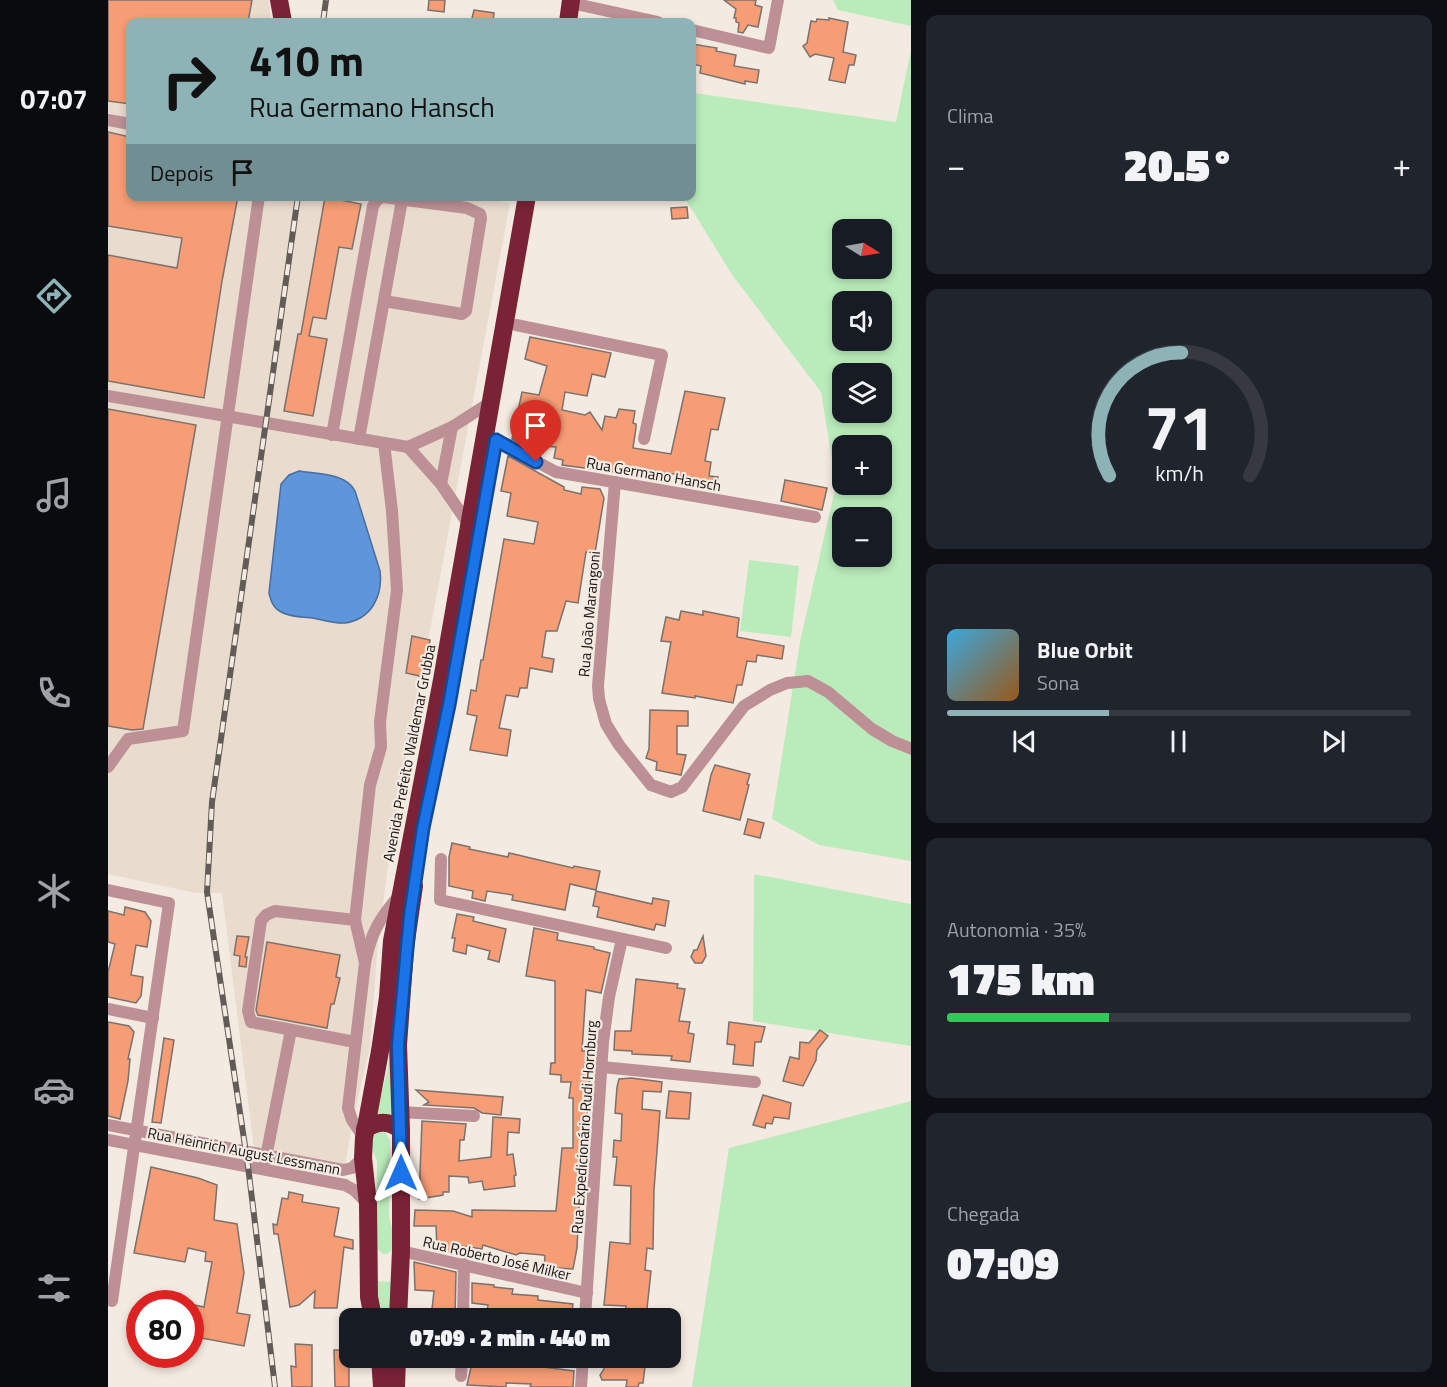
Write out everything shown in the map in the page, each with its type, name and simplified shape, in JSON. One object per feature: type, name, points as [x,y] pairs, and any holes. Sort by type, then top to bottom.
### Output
[{"type":"highway","points":[[279,0],[282,18]]},
{"type":"highway","points":[[569,18],[571,1]]},
{"type":"highway","name":"Avenida Prefeito Waldemar Grubba","points":[[371,1308],[368,1204],[363,1158],[388,997],[392,941],[442,680],[526,201]]},
{"type":"highway","name":"Avenida Prefeito Waldemar Grubba","points":[[398,1308],[401,1251],[399,1027],[405,948],[423,828],[449,705],[537,201]]},
{"type":"highway","points":[[365,1134],[376,1123],[394,1125],[400,1121]]},
{"type":"highway","points":[[368,1257],[376,1261],[391,1263],[401,1251]]},
{"type":"highway","points":[[381,1368],[382,1387]]},
{"type":"highway","points":[[396,1387],[397,1368]]},
{"type":"street","points":[[696,31],[769,48],[778,0]]},
{"type":"street","points":[[571,1],[641,18]]},
{"type":"street","points":[[108,120],[126,123]]},
{"type":"street","points":[[108,767],[128,739],[183,731],[258,201]]},
{"type":"street","points":[[332,435],[373,206],[376,201]]},
{"type":"street","points":[[359,439],[402,201]]},
{"type":"street","points":[[384,301],[462,314],[468,307],[482,218],[480,214],[467,208],[410,201]]},
{"type":"street","points":[[516,325],[662,355],[644,439]]},
{"type":"street","points":[[108,396],[408,447],[452,427],[491,402]]},
{"type":"street","points":[[441,484],[452,427]]},
{"type":"street","name":"Rua Germano Hansch","points":[[496,440],[556,472],[815,517]]},
{"type":"street","points":[[365,963],[355,920],[370,785],[381,747],[380,722],[397,590],[392,511],[384,443]]},
{"type":"street","points":[[408,447],[441,484],[470,525]]},
{"type":"street","name":"Rua João Marangoni","points":[[615,482],[598,686],[599,699],[606,724],[619,745],[651,785],[671,792],[682,787],[744,706],[770,690],[787,683],[808,681],[828,692],[872,729],[911,749]]},
{"type":"street","points":[[441,860],[440,900],[666,948]]},
{"type":"street","points":[[108,890],[169,903],[112,1301]]},
{"type":"street","points":[[365,1134],[352,1120],[348,1107],[365,963],[376,925],[400,895]]},
{"type":"street","points":[[355,920],[275,911],[266,915],[261,921],[249,1018],[251,1022],[355,1042]]},
{"type":"street","name":"Rua Expedicionário Rudi Hornburg","points":[[586,1308],[602,1067],[609,997],[622,939]]},
{"type":"street","points":[[108,1009],[153,1018]]},
{"type":"street","points":[[264,1170],[291,1030]]},
{"type":"street","points":[[602,1067],[755,1082]]},
{"type":"street","points":[[400,1121],[474,1116]]},
{"type":"street","name":"Rua Heinrich August Lessmann","points":[[108,1125],[343,1170],[352,1168],[363,1158]]},
{"type":"street","name":"Rua Heinrich August Lessmann","points":[[108,1140],[345,1185],[354,1190],[368,1204]]},
{"type":"street","name":"Rua Roberto José Milker","points":[[401,1251],[587,1293]]},
{"type":"street","points":[[463,1308],[464,1264]]},
{"type":"street","points":[[462,1368],[462,1376]]},
{"type":"street","points":[[581,1387],[582,1368]]},
{"type":"shaded area","points":[[108,0],[269,0],[271,18],[126,18],[126,201],[497,201],[510,203],[394,823],[378,941],[370,1047],[353,1119],[345,1166],[254,1148],[222,893],[196,893],[108,874]]},
{"type":"green space","points":[[833,0],[911,0],[911,26],[838,10]]},
{"type":"green space","points":[[911,50],[911,861],[819,845],[772,819],[800,642],[834,495],[892,495],[892,435],[832,435],[832,460],[821,392],[733,276],[686,201],[696,201],[696,93],[896,122]]},
{"type":"green space","points":[[749,560],[799,566],[791,637],[740,631]]},
{"type":"green space","points":[[754,874],[911,904],[911,1046],[753,1021]]},
{"type":"green space","points":[[391,1048],[395,1106],[391,1117],[376,1115]]},
{"type":"green space","points":[[911,1101],[911,1387],[692,1387],[729,1148]]},
{"type":"green space","points":[[385,1132],[390,1140],[389,1218],[395,1239],[392,1250],[383,1254],[376,1248],[377,1160],[371,1143],[376,1133]]},
{"type":"green space","points":[[373,1281],[394,1282],[392,1308],[377,1308]]},
{"type":"water","points":[[299,471],[338,478],[351,485],[355,491],[380,571],[380,589],[374,605],[362,617],[354,621],[338,623],[284,614],[274,606],[269,593],[281,484],[289,475]]},
{"type":"building","points":[[108,0],[252,0],[249,18],[126,18],[126,103],[108,101]]},
{"type":"building","points":[[429,0],[445,0],[444,12],[428,10]]},
{"type":"building","points":[[724,0],[756,0],[755,5],[762,7],[758,27],[748,25],[743,33],[738,32],[739,23],[734,18],[736,9]]},
{"type":"building","points":[[474,10],[494,13],[493,18],[472,18]]},
{"type":"building","points":[[829,18],[848,22],[843,52],[856,55],[854,65],[849,65],[845,83],[829,80],[834,58],[815,54],[810,57],[803,46],[807,43],[811,21],[829,20]]},
{"type":"building","points":[[696,45],[717,48],[716,51],[736,55],[734,66],[759,70],[757,83],[745,81],[745,84],[700,73],[701,66],[696,65]]},
{"type":"building","points":[[108,132],[126,136],[126,201],[237,201],[204,398],[108,381],[108,255],[177,268],[182,238],[108,226]]},
{"type":"building","points":[[324,201],[361,204],[352,249],[339,247],[326,319],[313,317],[309,336],[327,339],[313,416],[284,411],[298,334],[301,334]]},
{"type":"building","points":[[687,207],[688,218],[672,219],[671,208]]},
{"type":"building","points":[[530,337],[611,353],[605,377],[592,374],[587,396],[565,392],[562,410],[585,415],[590,412],[602,430],[605,416],[616,418],[619,409],[635,411],[633,423],[636,424],[636,428],[633,448],[671,454],[685,391],[725,398],[718,430],[711,429],[705,461],[711,462],[709,476],[718,477],[716,490],[696,487],[697,478],[650,470],[649,474],[616,468],[615,472],[562,465],[563,460],[554,458],[556,447],[532,445],[532,450],[512,439],[522,392],[539,395],[547,366],[525,359]]},
{"type":"building","points":[[108,409],[196,425],[143,729],[132,730],[108,726]]},
{"type":"building","points":[[508,456],[564,487],[564,490],[581,494],[582,487],[600,489],[604,498],[595,553],[586,552],[578,603],[566,601],[557,631],[546,631],[542,657],[554,659],[552,672],[530,668],[527,688],[520,688],[518,697],[506,695],[499,728],[511,730],[507,756],[470,750],[477,716],[467,714],[471,690],[476,691],[481,660],[483,660],[504,539],[534,544],[538,522],[507,516],[511,493],[501,491]]},
{"type":"building","points":[[785,480],[827,488],[822,510],[781,501]]},
{"type":"building","points":[[681,611],[703,615],[703,611],[739,618],[737,637],[784,646],[782,659],[757,655],[756,662],[747,661],[742,685],[737,685],[733,703],[662,693],[671,642],[661,641],[666,617],[679,620]]},
{"type":"building","points":[[412,636],[430,640],[424,677],[406,673]]},
{"type":"building","points":[[650,710],[688,711],[688,726],[677,726],[677,754],[686,755],[681,775],[656,770],[657,762],[646,758],[649,749]]},
{"type":"building","points":[[715,765],[750,774],[740,820],[703,811]]},
{"type":"building","points":[[748,819],[764,823],[760,838],[744,834]]},
{"type":"building","points":[[452,843],[508,857],[509,853],[573,868],[574,866],[600,871],[596,890],[570,884],[565,910],[512,900],[513,895],[487,891],[485,901],[472,898],[473,891],[449,886],[449,857]]},
{"type":"building","points":[[596,891],[652,904],[653,898],[669,901],[665,926],[656,924],[654,930],[597,917],[599,907],[593,906]]},
{"type":"building","points":[[125,907],[145,912],[151,921],[147,947],[136,945],[131,975],[143,977],[141,996],[136,1003],[108,997],[108,972],[115,944],[108,942],[108,911],[124,915]]},
{"type":"building","points":[[457,914],[474,917],[473,921],[506,929],[499,962],[488,959],[490,951],[467,945],[466,954],[453,951],[455,938],[452,938]]},
{"type":"building","points":[[534,928],[558,933],[557,940],[594,947],[594,949],[610,953],[601,993],[586,990],[582,1051],[590,1051],[584,1153],[587,1153],[587,1168],[583,1167],[580,1188],[577,1248],[573,1269],[544,1267],[545,1256],[543,1255],[520,1253],[516,1255],[483,1245],[482,1249],[456,1245],[456,1253],[437,1249],[436,1226],[414,1226],[415,1210],[453,1211],[472,1217],[472,1210],[556,1211],[562,1148],[573,1148],[573,1098],[569,1098],[571,1082],[561,1082],[561,1075],[550,1074],[551,1063],[555,1063],[555,981],[526,976]]},
{"type":"building","points":[[237,936],[249,937],[245,957],[247,957],[246,967],[239,966],[240,956],[234,955]]},
{"type":"building","points":[[703,936],[706,956],[702,963],[695,963],[691,957]]},
{"type":"building","points":[[267,942],[340,955],[336,977],[340,978],[334,1004],[331,1004],[327,1028],[258,1015],[256,1010]]},
{"type":"building","points":[[636,979],[678,984],[677,988],[685,989],[679,1021],[690,1022],[688,1033],[694,1034],[690,1062],[671,1060],[672,1056],[632,1054],[632,1051],[614,1050],[615,1031],[631,1031]]},
{"type":"building","points":[[108,1022],[129,1026],[134,1032],[128,1059],[130,1059],[128,1081],[120,1119],[108,1116]]},
{"type":"building","points":[[729,1022],[765,1027],[761,1042],[755,1042],[753,1066],[733,1064],[735,1045],[727,1044]]},
{"type":"building","points":[[820,1030],[828,1036],[817,1050],[816,1060],[803,1086],[783,1081],[790,1057],[799,1059],[800,1042],[809,1043]]},
{"type":"building","points":[[164,1038],[174,1040],[161,1123],[152,1122]]},
{"type":"building","points":[[631,1078],[662,1082],[661,1092],[643,1091],[642,1109],[660,1111],[654,1190],[653,1249],[647,1248],[645,1270],[651,1271],[647,1308],[604,1305],[610,1242],[630,1244],[631,1186],[614,1185],[617,1157],[613,1157],[614,1140],[621,1141],[622,1114],[615,1113],[619,1079]]},
{"type":"building","points":[[416,1090],[503,1097],[501,1115],[482,1113],[474,1108],[424,1105],[429,1102]]},
{"type":"building","points":[[669,1091],[691,1093],[689,1119],[666,1118]]},
{"type":"building","points":[[763,1095],[791,1103],[789,1119],[774,1117],[772,1124],[766,1123],[765,1128],[753,1125]]},
{"type":"building","points":[[493,1117],[520,1119],[519,1133],[508,1132],[507,1155],[513,1154],[515,1186],[484,1190],[482,1181],[469,1183],[468,1177],[449,1176],[449,1192],[419,1199],[422,1121],[466,1124],[464,1140],[460,1140],[459,1161],[491,1157]]},
{"type":"building","points":[[151,1167],[217,1185],[214,1220],[237,1224],[244,1273],[237,1313],[250,1315],[244,1346],[204,1339],[204,1307],[212,1262],[205,1261],[206,1252],[188,1248],[185,1262],[134,1253]]},
{"type":"building","points":[[289,1192],[303,1195],[302,1202],[339,1208],[334,1236],[353,1240],[353,1249],[344,1247],[337,1308],[314,1308],[315,1291],[299,1305],[290,1307],[278,1234],[274,1234],[273,1224],[277,1225],[282,1198],[288,1199]]},
{"type":"building","points":[[414,1262],[456,1272],[455,1308],[432,1308],[434,1291],[415,1290]]},
{"type":"building","points":[[472,1283],[513,1289],[512,1294],[538,1296],[538,1300],[573,1304],[572,1308],[488,1308],[488,1305],[472,1303]]},
{"type":"building","points":[[295,1344],[312,1345],[312,1387],[292,1387],[291,1366],[296,1367]]},
{"type":"building","points":[[334,1350],[339,1350],[339,1368],[349,1368],[349,1387],[335,1387]]},
{"type":"building","points":[[471,1368],[551,1368],[574,1371],[573,1387],[530,1387],[531,1384],[506,1383],[506,1387],[467,1385]]},
{"type":"building","points":[[645,1368],[643,1383],[639,1383],[638,1387],[626,1387],[627,1380],[602,1380],[600,1375],[604,1369]]},
{"type":"railway","points":[[324,18],[326,0]]},
{"type":"railway","points":[[275,1387],[248,1166],[207,892],[212,802],[297,201]]},
{"type":"route","points":[[401,1173],[398,1045],[405,948],[423,828],[449,705],[496,440],[536,462]]}]
